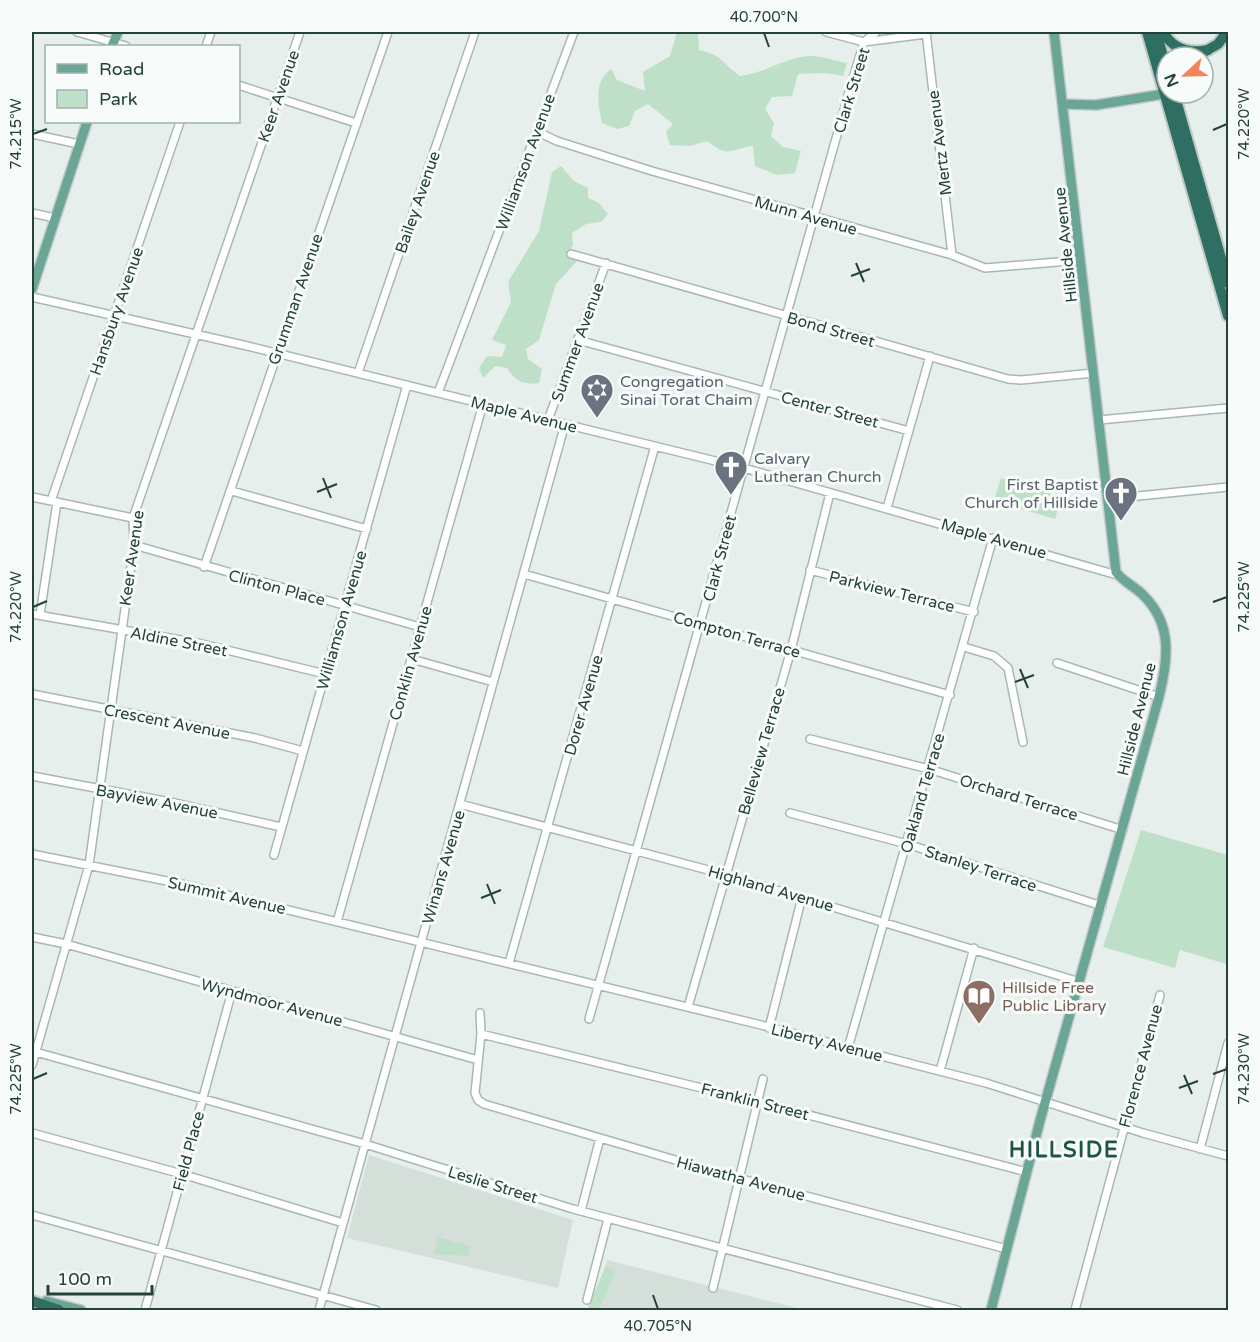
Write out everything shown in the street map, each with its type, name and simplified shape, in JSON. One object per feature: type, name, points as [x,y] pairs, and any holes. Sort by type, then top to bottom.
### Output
[{"type":"highway","points":[[1146,32],[1155,53]]},
{"type":"highway","points":[[1162,32],[1174,45]]},
{"type":"highway","points":[[1215,46],[1227,32]]},
{"type":"highway","points":[[1175,105],[1228,316]]},
{"type":"highway","points":[[1176,105],[1228,283]]},
{"type":"highway","points":[[32,1299],[59,1311]]},
{"type":"main road","points":[[112,45],[118,32]]},
{"type":"main road","name":"Hillside Avenue","points":[[991,1311],[1046,1101],[1159,697],[1167,652],[1162,622],[1146,597],[1117,574],[1054,32]]},
{"type":"main road","points":[[1063,104],[1096,105],[1155,97]]},
{"type":"main road","points":[[32,289],[87,123]]},
{"type":"main road","points":[[32,1299],[81,1311]]},
{"type":"street","points":[[77,32],[112,45]]},
{"type":"street","name":"Keer Avenue","points":[[32,1065],[33,1051],[89,865],[120,629],[134,545],[133,518],[194,333],[300,32]]},
{"type":"street","name":"Grumman Avenue","points":[[204,567],[388,32]]},
{"type":"street","name":"Bailey Avenue","points":[[358,373],[475,32]]},
{"type":"street","name":"Williamson Avenue","points":[[438,393],[574,32]]},
{"type":"street","points":[[826,32],[864,42],[926,33]]},
{"type":"street","name":"Clark Street","points":[[589,1019],[864,42],[876,32]]},
{"type":"street","name":"Mertz Avenue","points":[[926,33],[952,255]]},
{"type":"street","points":[[240,86],[356,123]]},
{"type":"street","name":"Hansbury Avenue","points":[[35,614],[54,502],[114,314],[180,123]]},
{"type":"street","name":"Munn Avenue","points":[[536,131],[557,141],[589,151],[952,255],[985,268],[1082,260]]},
{"type":"street","points":[[32,134],[79,144]]},
{"type":"street","points":[[32,213],[55,218]]},
{"type":"street","name":"Bond Street","points":[[571,254],[1017,380],[1094,373]]},
{"type":"street","name":"Summer Avenue","points":[[549,420],[606,263]]},
{"type":"street","name":"Maple Avenue","points":[[32,297],[194,333],[744,468],[1117,574]]},
{"type":"street","name":"Center Street","points":[[578,340],[909,431]]},
{"type":"street","points":[[887,508],[930,357]]},
{"type":"street","name":"Williamson Avenue","points":[[274,855],[408,385]]},
{"type":"street","name":"Conklin Avenue","points":[[337,922],[483,404]]},
{"type":"street","points":[[1099,420],[1228,408]]},
{"type":"street","name":"Winans Avenue","points":[[319,1311],[565,424]]},
{"type":"street","name":"Dorer Avenue","points":[[509,963],[655,446]]},
{"type":"street","points":[[1107,499],[1228,487]]},
{"type":"street","points":[[232,491],[367,529]]},
{"type":"street","name":"Belleview Terrace","points":[[688,1007],[791,650],[831,493]]},
{"type":"street","points":[[32,497],[133,518]]},
{"type":"street","name":"Oakland Terrace","points":[[849,1048],[974,612],[993,538]]},
{"type":"street","name":"Clinton Place","points":[[134,545],[204,567],[420,627]]},
{"type":"street","name":"Parkview Terrace","points":[[810,570],[974,612]]},
{"type":"street","name":"Compton Terrace","points":[[524,574],[950,695]]},
{"type":"street","name":"Aldine Street","points":[[35,614],[198,643],[325,674]]},
{"type":"street","points":[[964,647],[994,656],[1008,668],[1023,742]]},
{"type":"street","points":[[412,659],[494,682]]},
{"type":"street","points":[[1057,663],[1159,697]]},
{"type":"street","name":"Crescent Avenue","points":[[32,694],[255,738],[303,751]]},
{"type":"street","name":"Orchard Terrace","points":[[810,739],[929,769],[1123,830]]},
{"type":"street","name":"Bayview Avenue","points":[[32,776],[170,801],[281,827]]},
{"type":"street","name":"Highland Avenue","points":[[460,804],[727,875],[1080,982]]},
{"type":"street","name":"Stanley Terrace","points":[[790,813],[907,844],[1102,906]]},
{"type":"street","name":"Summit Avenue","points":[[32,854],[182,884],[421,944]]},
{"type":"street","points":[[769,1028],[802,897]]},
{"type":"street","name":"Wyndmoor Avenue","points":[[32,937],[66,944],[478,1060]]},
{"type":"street","name":"Liberty Avenue","points":[[421,944],[509,963],[940,1071],[1228,1156]]},
{"type":"street","points":[[940,1071],[974,948]]},
{"type":"street","name":"Field Place","points":[[145,1311],[232,991]]},
{"type":"street","name":"Florence Avenue","points":[[1075,1311],[1160,995]]},
{"type":"street","points":[[478,1060],[481,1034],[480,1012]]},
{"type":"street","name":"Franklin Street","points":[[481,1034],[759,1102],[1027,1172]]},
{"type":"street","points":[[1200,1149],[1228,1043]]},
{"type":"street","name":"Leslie Street","points":[[33,1051],[365,1144],[608,1219],[723,1247],[957,1311]]},
{"type":"street","name":"Hiawatha Avenue","points":[[478,1060],[476,1093],[478,1100],[484,1104],[740,1179],[1007,1249]]},
{"type":"street","points":[[713,1288],[763,1079]]},
{"type":"street","points":[[32,1132],[182,1174],[343,1223]]},
{"type":"street","points":[[581,1211],[600,1138]]},
{"type":"street","points":[[32,1215],[376,1311]]},
{"type":"street","points":[[587,1300],[608,1219]]},
{"type":"shaded area","points":[[369,1155],[573,1220],[558,1288],[347,1238]]},
{"type":"shaded area","points":[[607,1260],[805,1310],[597,1310]]},
{"type":"green space","points":[[677,32],[698,33],[699,50],[718,57],[740,76],[800,57],[823,57],[847,63],[843,76],[825,73],[798,74],[792,96],[772,97],[765,109],[774,123],[771,136],[783,147],[801,151],[795,173],[777,175],[755,166],[753,146],[725,151],[707,141],[690,146],[670,145],[666,132],[673,124],[648,104],[635,111],[629,126],[617,129],[602,123],[598,94],[605,75],[611,69],[617,80],[645,91],[643,72],[670,56]]},
{"type":"green space","points":[[561,166],[574,181],[588,188],[588,198],[599,203],[608,214],[601,222],[586,224],[572,233],[573,245],[568,255],[577,261],[556,284],[539,340],[526,349],[528,359],[542,369],[539,383],[520,382],[507,368],[495,366],[483,378],[479,368],[487,356],[502,357],[506,345],[492,340],[511,302],[508,282],[539,231],[552,172]]},
{"type":"green space","points":[[1001,478],[1061,497],[1055,519],[994,501]]},
{"type":"green space","points":[[1141,830],[1228,855],[1226,964],[1180,950],[1175,968],[1103,947]]},
{"type":"green space","points":[[438,1237],[470,1246],[468,1256],[434,1254]]},
{"type":"green space","points":[[606,1265],[615,1272],[599,1310],[587,1310]]},
{"type":"place","name":"Congregation Sinai Torat Chaim","points":[[597,419]]},
{"type":"place","name":"Calvary Lutheran Church","points":[[731,496]]},
{"type":"place","name":"First Baptist Church of Hillside","points":[[1121,522]]},
{"type":"place","name":"Hillside Free Public Library","points":[[979,1025]]},
{"type":"district","name":"HILLSIDE","points":[[1064,1149]]}]
